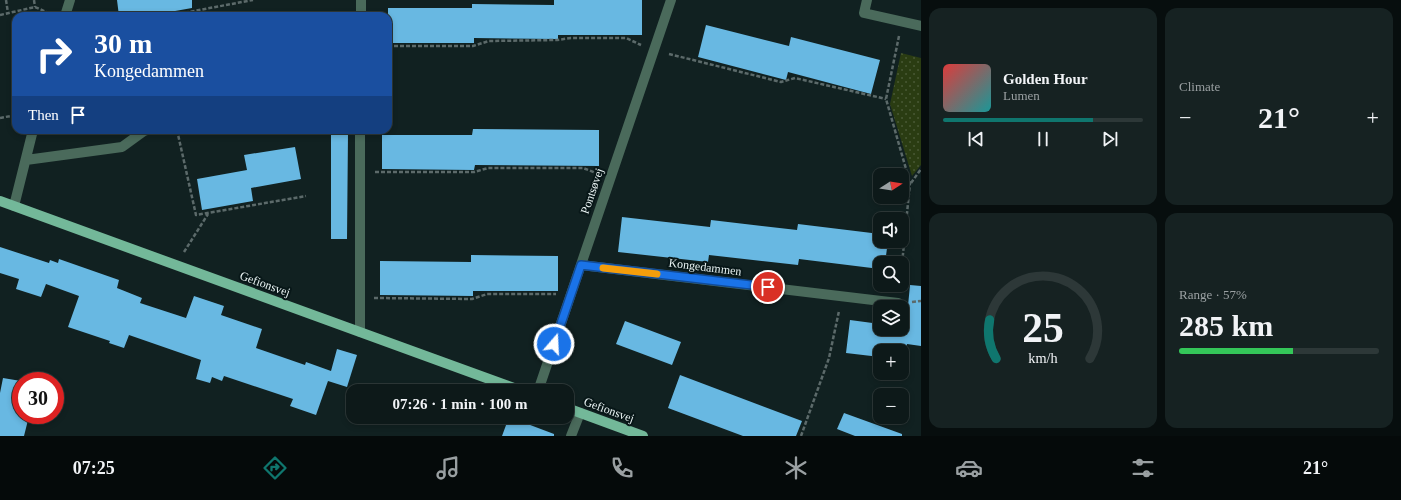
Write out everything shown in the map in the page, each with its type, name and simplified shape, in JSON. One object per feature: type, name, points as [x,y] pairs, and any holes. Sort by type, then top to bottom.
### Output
[{"type":"main road","name":"Gefionsvej","points":[[0,201],[503,384]]},
{"type":"main road","name":"Gefionsvej","points":[[574,411],[643,436]]},
{"type":"street","points":[[66,12],[70,0]]},
{"type":"street","points":[[361,0],[361,12]]},
{"type":"street","name":"Pontsøvej","points":[[540,384],[671,0]]},
{"type":"street","points":[[867,0],[864,13],[921,26]]},
{"type":"street","points":[[14,206],[32,134]]},
{"type":"street","points":[[26,160],[122,147],[140,134]]},
{"type":"street","points":[[360,134],[360,332]]},
{"type":"street","name":"Kongedammen","points":[[581,265],[874,300]]},
{"type":"street","points":[[571,436],[580,413]]},
{"type":"path","points":[[6,0],[8,13]]},
{"type":"path","points":[[34,0],[36,7]]},
{"type":"path","points":[[188,12],[253,0]]},
{"type":"path","points":[[13,12],[36,7],[46,12]]},
{"type":"path","points":[[0,15],[12,12]]},
{"type":"path","points":[[902,22],[886,99],[910,183],[903,256]]},
{"type":"path","points":[[392,46],[473,46],[489,41],[557,40],[572,38],[626,38],[638,44]]},
{"type":"path","points":[[682,58],[781,82],[795,78],[886,99]]},
{"type":"path","points":[[0,118],[12,116]]},
{"type":"path","points":[[177,134],[196,215],[306,196]]},
{"type":"path","points":[[360,172],[474,172],[488,168],[583,168],[598,174]]},
{"type":"path","points":[[910,183],[921,169]]},
{"type":"path","points":[[176,265],[208,213]]},
{"type":"path","points":[[360,298],[472,299],[487,294],[557,294],[570,296]]},
{"type":"path","points":[[801,436],[829,358],[842,296]]},
{"type":"green space","points":[[901,53],[921,58],[921,165],[912,176],[890,104]]},
{"type":"building","points":[[117,0],[192,0],[192,8],[170,12],[118,12]]},
{"type":"building","points":[[554,0],[642,0],[642,35],[558,35],[558,39],[474,38],[474,43],[392,43],[392,12],[388,12],[388,8],[472,8],[472,4],[554,5]]},
{"type":"building","points":[[706,25],[789,46],[791,37],[880,60],[871,94],[788,72],[786,80],[698,57]]},
{"type":"building","points":[[473,129],[599,130],[599,166],[475,165],[474,170],[382,169],[382,135],[472,135]]},
{"type":"building","points":[[331,134],[348,134],[347,239],[331,239]]},
{"type":"building","points":[[295,147],[301,179],[251,188],[253,201],[202,210],[197,179],[247,170],[244,155]]},
{"type":"building","points":[[622,217],[710,227],[711,220],[797,230],[798,224],[873,233],[873,248],[887,248],[886,256],[873,256],[873,268],[799,259],[798,265],[709,255],[708,262],[618,252]]},
{"type":"building","points":[[0,247],[49,263],[50,260],[58,263],[59,259],[119,280],[117,288],[142,298],[140,303],[186,318],[194,296],[224,306],[221,315],[262,329],[256,348],[305,365],[306,362],[331,371],[337,349],[357,355],[346,387],[328,381],[316,415],[290,406],[293,399],[224,376],[222,381],[212,377],[210,383],[196,379],[201,360],[129,335],[124,348],[109,343],[110,341],[68,327],[79,296],[46,284],[41,297],[16,289],[19,279],[0,273]]},
{"type":"building","points":[[471,255],[558,256],[558,291],[473,291],[473,296],[380,295],[380,261],[471,262]]},
{"type":"building","points":[[910,285],[921,286],[921,346],[909,344],[873,344],[873,356],[846,353],[850,320],[873,323],[873,336],[909,336]]},
{"type":"building","points":[[625,321],[681,342],[672,365],[616,344]]},
{"type":"building","points":[[680,375],[802,421],[796,436],[743,436],[668,408]]},
{"type":"building","points":[[3,378],[12,380],[12,424],[27,424],[24,436],[0,436],[0,393]]},
{"type":"building","points":[[844,413],[902,434],[902,436],[855,436],[837,429]]},
{"type":"building","points":[[506,424],[528,424],[554,434],[554,436],[502,436]]},
{"type":"slow traffic","points":[[603,268],[657,274]]},
{"type":"route","points":[[554,344],[581,265],[768,287]]}]
